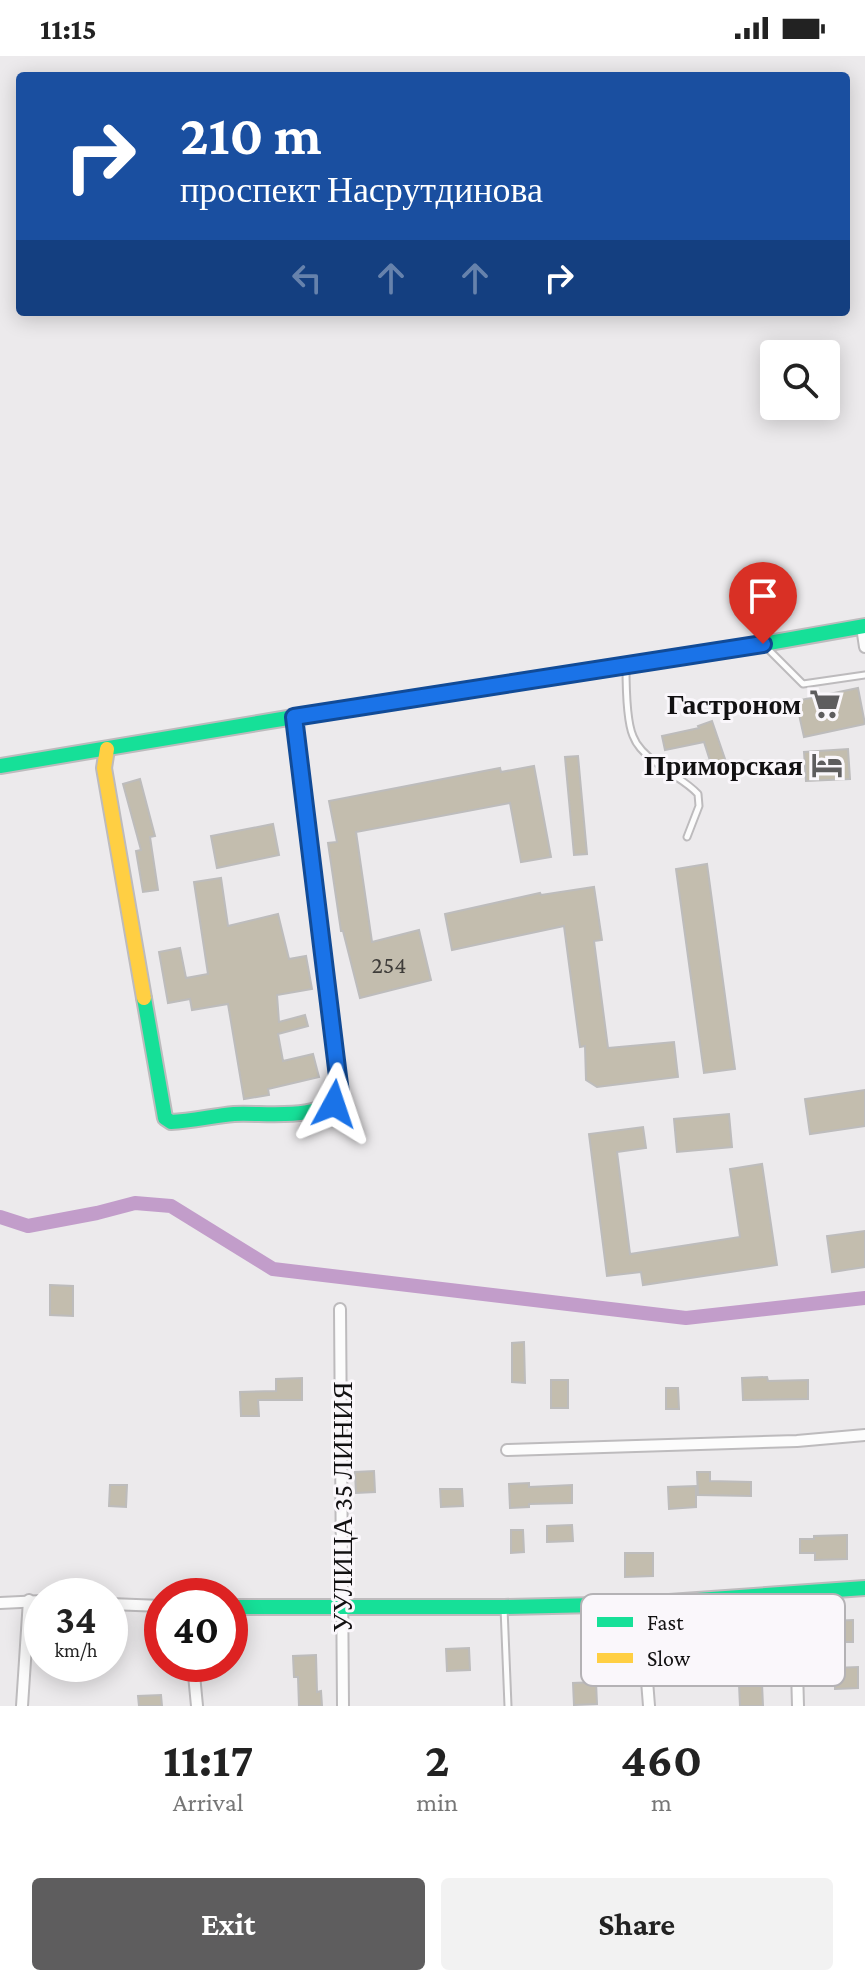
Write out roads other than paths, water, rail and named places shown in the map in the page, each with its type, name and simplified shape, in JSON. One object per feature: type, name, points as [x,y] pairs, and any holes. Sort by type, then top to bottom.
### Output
[{"type":"street","points":[[0,766],[863,627],[865,647]]},
{"type":"street","points":[[107,749],[104,768],[165,1118],[175,1122],[237,1114],[297,1114],[334,1104],[340,1093],[294,717]]},
{"type":"street","name":"УУЛИЦА 35 ЛИНИЯ","points":[[340,1309],[343,1706]]},
{"type":"street","points":[[507,1450],[797,1441],[865,1435]]},
{"type":"street","points":[[795,1594],[865,1588]]},
{"type":"street","points":[[0,1603],[24,1601]]},
{"type":"street","points":[[248,1607],[581,1605]]},
{"type":"street","points":[[22,1706],[24,1676]]},
{"type":"street","points":[[195,1682],[197,1706]]},
{"type":"street","points":[[647,1686],[649,1706]]},
{"type":"street","points":[[797,1686],[798,1706]]},
{"type":"lane","points":[[763,644],[803,684],[865,675]]},
{"type":"lane","points":[[626,665],[632,736],[643,752],[698,794],[699,806],[687,837]]},
{"type":"lane","points":[[504,1607],[508,1706]]},
{"type":"waterway","points":[[0,1217],[28,1226],[135,1203],[171,1206],[273,1269],[686,1318],[865,1298]]},
{"type":"place","name":"Гастроном","points":[[825,704]]},
{"type":"place","name":"Приморская","points":[[827,765]]}]
